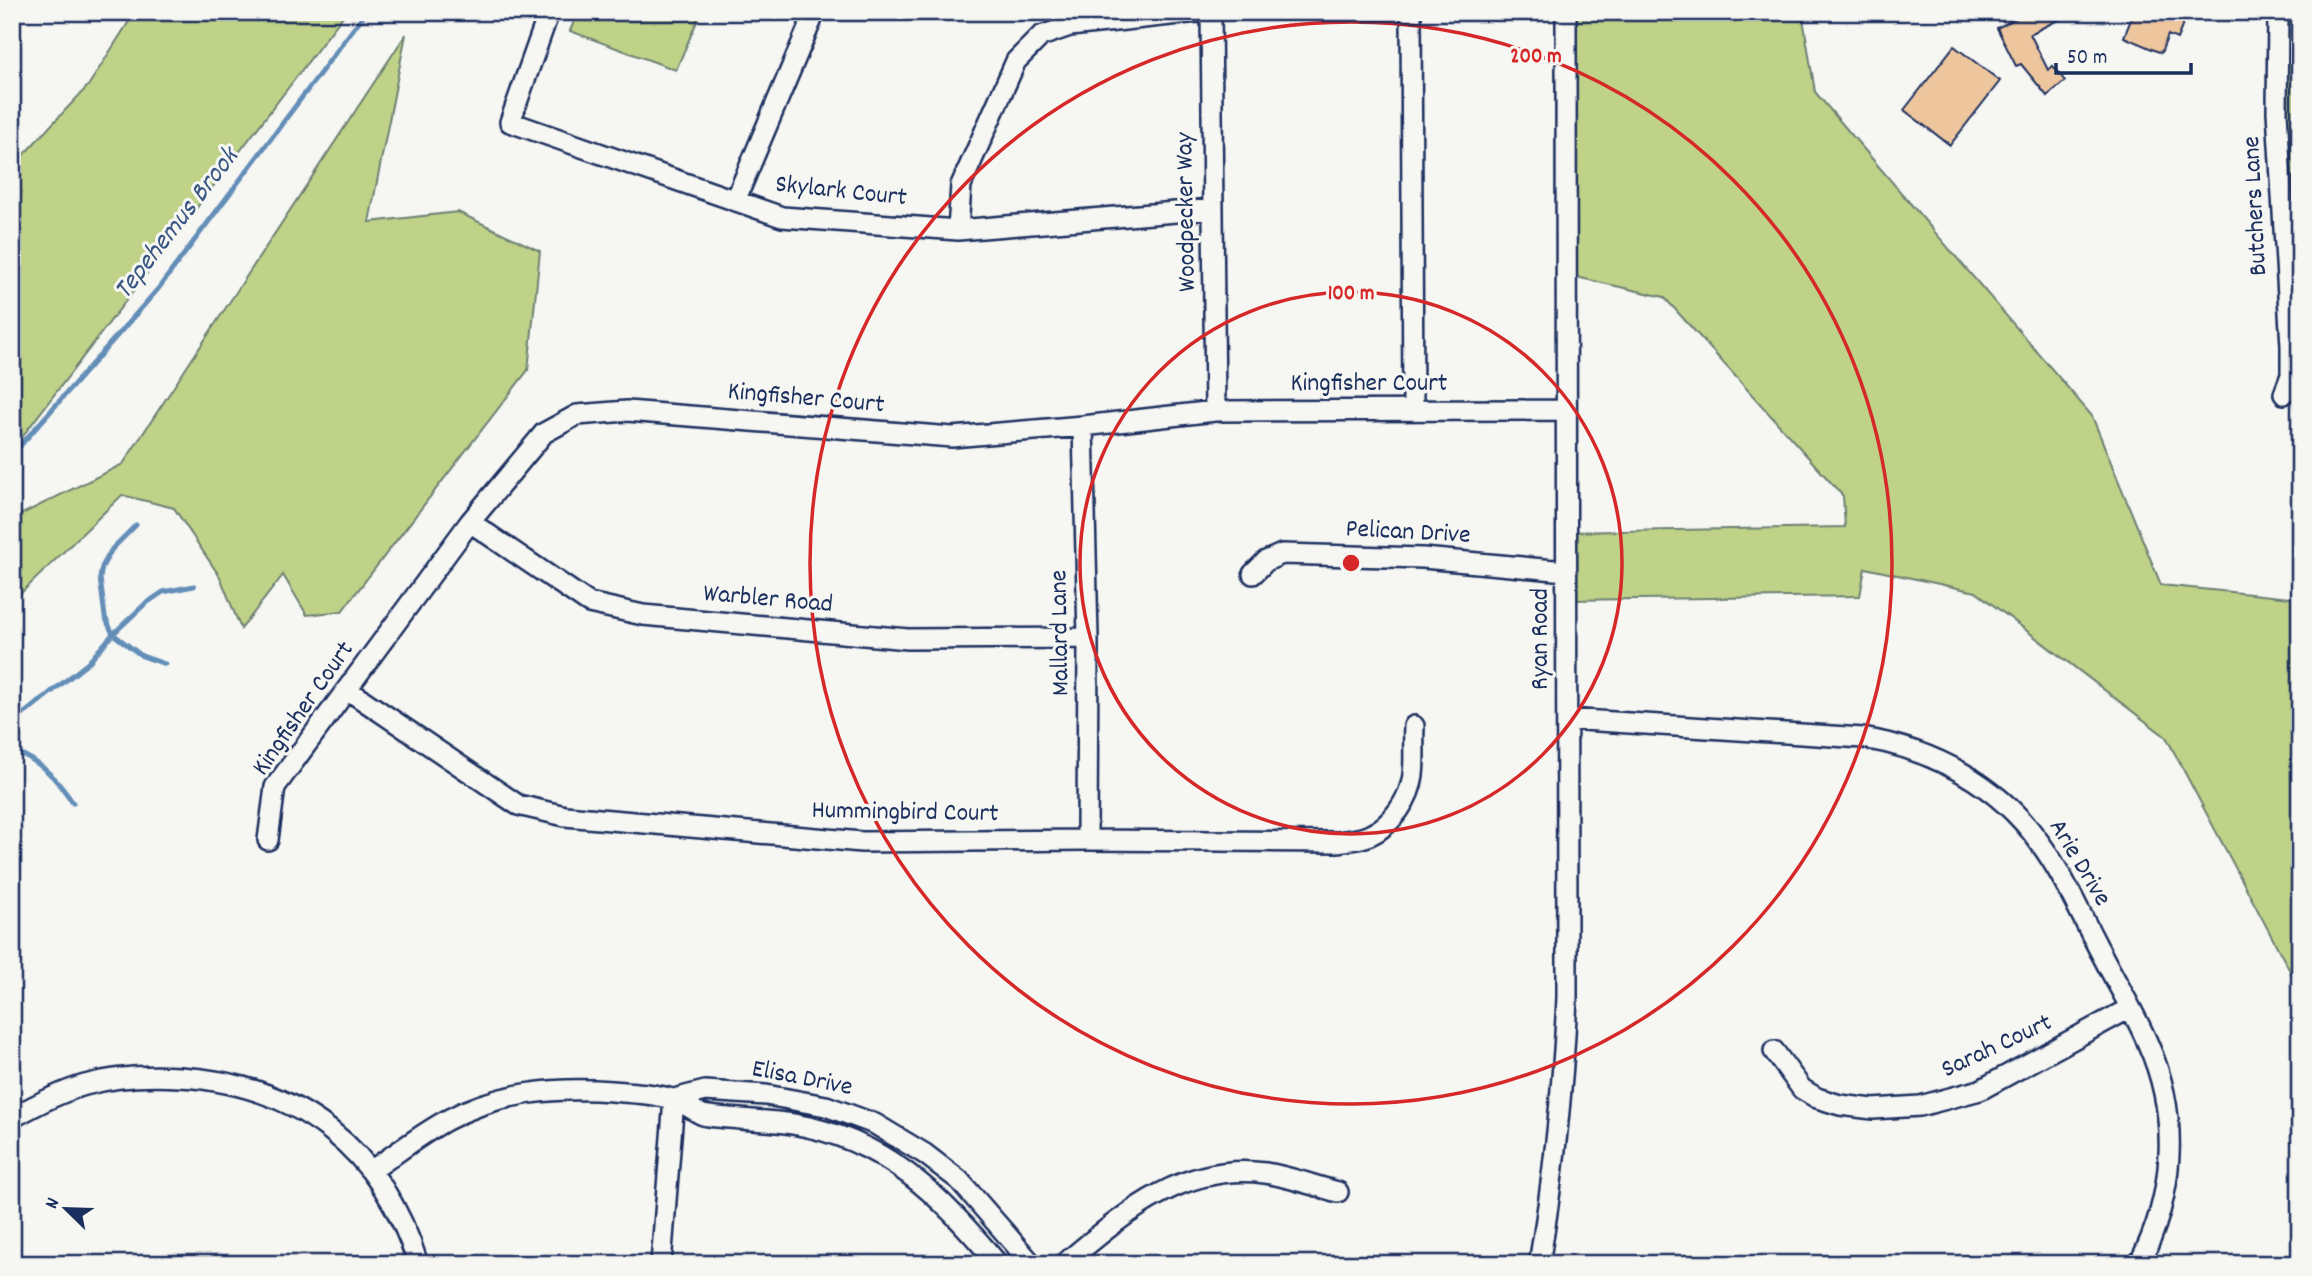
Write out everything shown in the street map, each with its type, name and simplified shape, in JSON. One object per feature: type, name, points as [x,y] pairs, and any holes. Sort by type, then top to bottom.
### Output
[{"type":"street","name":"Skylark Court","points":[[549,12],[510,122],[782,217],[958,230],[1212,209]]},
{"type":"street","points":[[735,201],[815,12]]},
{"type":"street","points":[[958,230],[961,186],[1016,61],[1041,36],[1070,26],[1198,12]]},
{"type":"street","name":"Woodpecker Way","points":[[1212,12],[1216,411]]},
{"type":"street","points":[[1411,12],[1413,410]]},
{"type":"street","name":"Ryan Road","points":[[1539,1264],[1551,1195],[1564,1071],[1567,983],[1566,12]]},
{"type":"street","name":"Butchers Lane","points":[[2278,12],[2277,112],[2291,356],[2290,381],[2284,394]]},
{"type":"street","name":"Kingfisher Court","points":[[268,840],[275,787],[470,522],[544,433],[577,415],[627,411],[952,437],[1216,411],[1566,410]]},
{"type":"street","name":"Mallard Lane","points":[[1083,426],[1087,840]]},
{"type":"street","name":"Warbler Road","points":[[470,522],[589,603],[643,615],[908,639],[1087,638]]},
{"type":"street","name":"Pelican Drive","points":[[1253,574],[1266,561],[1282,554],[1423,558],[1566,570]]},
{"type":"street","name":"Hummingbird Court","points":[[348,690],[518,805],[565,816],[862,842],[1338,842],[1362,838],[1373,834],[1392,819],[1408,797],[1413,776],[1413,726]]},
{"type":"street","name":"Arie Drive","points":[[1567,719],[1863,738],[1913,749],[1952,766],[1982,784],[2005,803],[2041,845],[2130,1009],[2155,1061],[2165,1093],[2170,1151],[2163,1205],[2154,1233],[2139,1264]]},
{"type":"street","name":"Sarah Court","points":[[1774,1051],[1802,1089],[1817,1098],[1840,1105],[1873,1109],[1920,1106],[1979,1090],[2130,1009]]},
{"type":"street","points":[[12,1118],[66,1091],[101,1081],[149,1075],[206,1079],[261,1091],[302,1110],[345,1141],[372,1170],[399,1215],[418,1264]]},
{"type":"street","name":"Elisa Drive","points":[[372,1170],[447,1120],[477,1106],[547,1090],[579,1089],[674,1099],[705,1091],[717,1091],[793,1099],[850,1114],[899,1136],[959,1180],[1032,1264]]},
{"type":"street","points":[[661,1264],[674,1099]]},
{"type":"street","name":"Elisa Drive","points":[[674,1099],[704,1115],[792,1124],[843,1138],[898,1165],[928,1187],[960,1219],[998,1264]]},
{"type":"street","points":[[843,1138],[850,1114]]},
{"type":"street","points":[[1065,1264],[1119,1218],[1145,1200],[1196,1179],[1226,1173],[1257,1172],[1338,1192]]},
{"type":"street","points":[[941,1200],[959,1180]]},
{"type":"green space","points":[[135,12],[346,12],[12,450],[12,167],[88,86]]},
{"type":"green space","points":[[578,12],[701,12],[676,70],[570,31]]},
{"type":"green space","points":[[1566,12],[1802,12],[1815,92],[2092,416],[2161,585],[2300,599],[2300,990],[2166,737],[1976,592],[1865,568],[1860,596],[1566,600],[1566,532],[1845,527],[1843,496],[1664,297],[1567,275]]},
{"type":"green space","points":[[2284,12],[2300,12],[2300,251],[2286,249]]},
{"type":"green space","points":[[406,34],[369,222],[458,212],[540,251],[528,370],[342,611],[307,615],[283,575],[241,629],[220,577],[174,508],[122,495],[12,602],[12,519],[123,464]]},
{"type":"building","points":[[2028,12],[2074,12],[2030,34],[2048,70],[2053,66],[2065,81],[2047,96],[2021,64],[2016,66],[1997,28]]},
{"type":"building","points":[[2134,12],[2188,12],[2177,39],[2168,35],[2161,53],[2124,37]]},
{"type":"building","points":[[1954,46],[2000,81],[1950,145],[1904,110]]},
{"type":"waterway","name":"Tepehemus Brook","points":[[12,455],[158,289],[366,12]]},
{"type":"waterway","points":[[136,525],[112,549],[102,567],[100,578],[105,617],[113,634],[142,656],[165,664]]},
{"type":"waterway","points":[[12,723],[88,663],[113,634],[145,604],[163,592],[194,586]]},
{"type":"waterway","points":[[12,750],[47,771],[73,803]]}]
